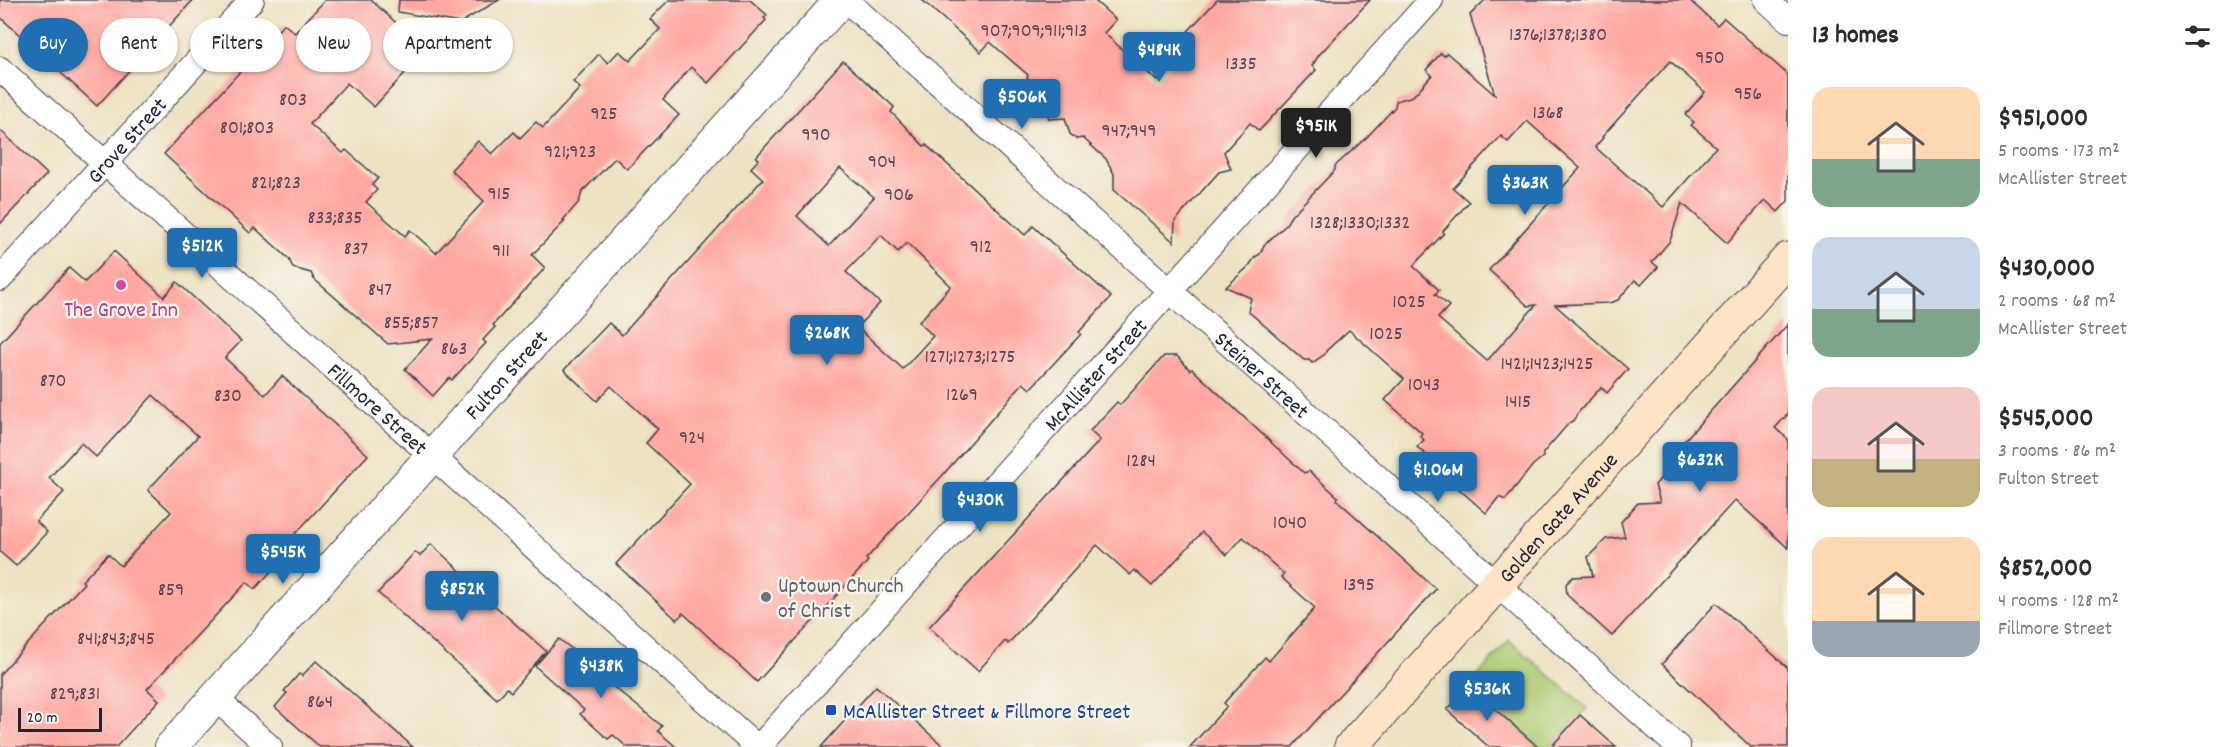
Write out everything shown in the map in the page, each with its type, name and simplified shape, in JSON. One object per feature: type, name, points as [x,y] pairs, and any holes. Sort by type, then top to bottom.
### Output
[{"type":"main road","name":"Golden Gate Avenue","points":[[1351,747],[1788,259]]},
{"type":"street","name":"Grove Street","points":[[0,279],[252,0]]},
{"type":"street","name":"Fulton Street","points":[[171,747],[841,0]]},
{"type":"street","name":"Steiner Street","points":[[846,0],[1678,747]]},
{"type":"street","name":"McAllister Street","points":[[758,747],[1431,0]]},
{"type":"street","points":[[1766,0],[1788,20]]},
{"type":"street","name":"Fillmore Street","points":[[0,69],[758,747]]},
{"type":"street","points":[[215,698],[270,747]]},
{"type":"green space","points":[[1509,640],[1587,708],[1551,747],[1538,747],[1469,686]]},
{"type":"building","points":[[0,0],[193,0],[177,18],[100,18],[100,72],[128,72],[97,106],[60,72],[88,72],[88,18],[18,18],[18,34],[0,17]]},
{"type":"building","points":[[325,0],[371,0],[391,18],[383,18],[383,72],[406,72],[374,107],[347,83],[310,124],[343,153],[346,150],[378,178],[372,185],[377,190],[366,202],[405,236],[410,230],[436,253],[484,201],[451,170],[478,141],[492,154],[514,132],[520,138],[536,122],[543,128],[580,88],[573,82],[599,54],[608,63],[619,51],[630,61],[660,29],[650,19],[669,0],[750,0],[767,15],[764,18],[766,20],[708,83],[691,67],[663,100],[679,115],[627,169],[615,158],[582,192],[579,202],[563,220],[565,221],[532,255],[545,268],[493,325],[495,327],[483,340],[486,343],[452,380],[449,378],[433,396],[405,369],[432,339],[388,344],[314,279],[311,273],[293,268],[289,259],[255,228],[250,233],[164,154],[240,72],[284,72],[284,24],[296,32],[296,72],[371,72],[371,18],[309,18]]},
{"type":"building","points":[[399,0],[499,0],[468,18],[432,18],[398,12]]},
{"type":"building","points":[[922,0],[1094,0],[1116,20],[1104,33],[1157,81],[1185,49],[1178,42],[1217,0],[1370,0],[1319,55],[1312,66],[1316,70],[1259,131],[1250,123],[1224,152],[1231,169],[1219,172],[1175,221],[1174,242],[1114,190],[1114,174],[1106,159],[1083,138],[1076,139],[1070,134],[1065,118],[1049,119],[1045,103],[1050,97],[1027,77],[1028,75],[990,42],[981,52]]},
{"type":"building","points":[[1485,0],[1689,0],[1717,25],[1724,18],[1788,75],[1788,201],[1778,212],[1765,200],[1727,243],[1682,203],[1670,241],[1652,262],[1658,267],[1641,285],[1635,280],[1618,300],[1609,303],[1555,305],[1628,369],[1607,393],[1601,387],[1505,500],[1499,497],[1486,513],[1432,465],[1434,462],[1417,447],[1424,440],[1420,436],[1422,433],[1385,400],[1404,379],[1349,330],[1325,354],[1312,363],[1304,360],[1248,311],[1251,298],[1226,287],[1260,254],[1264,245],[1285,226],[1291,216],[1335,170],[1335,166],[1395,107],[1396,101],[1413,96],[1432,75],[1426,70],[1441,53],[1444,56],[1447,53],[1495,95],[1470,15]],"holes":[[[1670,61],[1705,92],[1685,115],[1694,122],[1691,125],[1716,147],[1663,207],[1595,147]],[[1527,121],[1580,168],[1489,270],[1528,306],[1536,305],[1487,361],[1438,318],[1449,306],[1435,294],[1439,290],[1413,266],[1469,202],[1453,188],[1501,136],[1508,142]]]},
{"type":"building","points":[[843,61],[894,107],[891,112],[924,146],[926,145],[1025,235],[1033,226],[1111,297],[1079,332],[1081,334],[1030,389],[1023,383],[866,559],[868,561],[757,682],[683,613],[677,620],[616,564],[690,484],[646,443],[658,429],[611,386],[597,401],[564,370],[609,323],[622,335],[747,197],[763,179],[751,168],[759,159],[756,157]],"holes":[[[840,168],[874,197],[829,246],[797,216]],[[881,235],[898,252],[907,243],[951,286],[919,322],[933,336],[903,369],[857,327],[880,303],[846,272]]]},
{"type":"building","points":[[0,130],[47,174],[0,224]]},
{"type":"building","points":[[114,251],[164,297],[177,282],[241,341],[225,358],[265,395],[282,376],[368,455],[272,559],[277,565],[255,589],[247,582],[147,689],[159,700],[116,747],[0,747],[0,674],[108,554],[121,566],[171,512],[148,490],[198,436],[153,395],[96,457],[81,443],[49,478],[64,492],[36,521],[47,532],[16,566],[0,552],[0,343],[69,268],[85,282]]},
{"type":"building","points":[[1788,324],[1788,414],[1775,428],[1788,439],[1788,548],[1735,500],[1612,636],[1567,595],[1566,584],[1573,577],[1593,576],[1588,557],[1606,539],[1625,537],[1621,522],[1638,503],[1660,502],[1655,485],[1682,453],[1677,449]]},
{"type":"building","points":[[1164,356],[1177,356],[1304,473],[1309,471],[1338,497],[1337,500],[1436,589],[1292,747],[1190,747],[1227,706],[1224,703],[1265,657],[1269,661],[1315,608],[1281,577],[1284,574],[1243,537],[1227,555],[1202,532],[1152,586],[1134,570],[1130,575],[1097,545],[1008,644],[1005,641],[978,671],[929,627],[1100,440],[1090,431],[1117,402],[1120,405]]},
{"type":"building","points":[[431,544],[470,580],[468,582],[546,651],[511,692],[507,688],[497,699],[378,593],[415,552],[420,556]]},
{"type":"building","points":[[1716,603],[1788,668],[1788,747],[1751,747],[1662,664]]},
{"type":"building","points":[[559,639],[613,681],[610,684],[662,726],[658,731],[676,747],[627,747],[613,735],[608,739],[580,714],[584,710],[535,666]]},
{"type":"building","points":[[316,661],[413,747],[320,747],[275,707],[287,693],[284,691],[299,674],[302,676]]},
{"type":"building","points":[[876,686],[944,747],[821,747]]},
{"type":"building","points":[[1469,686],[1538,747],[1489,747],[1447,710]]},
{"type":"building","points":[[1580,715],[1616,747],[1551,747]]},
{"type":"place","name":"The Grove Inn","points":[[121,285]]},
{"type":"place","name":"Uptown Church of Christ","points":[[766,597]]},
{"type":"place","name":"McAllister Street & Fillmore Street","points":[[831,710]]}]
